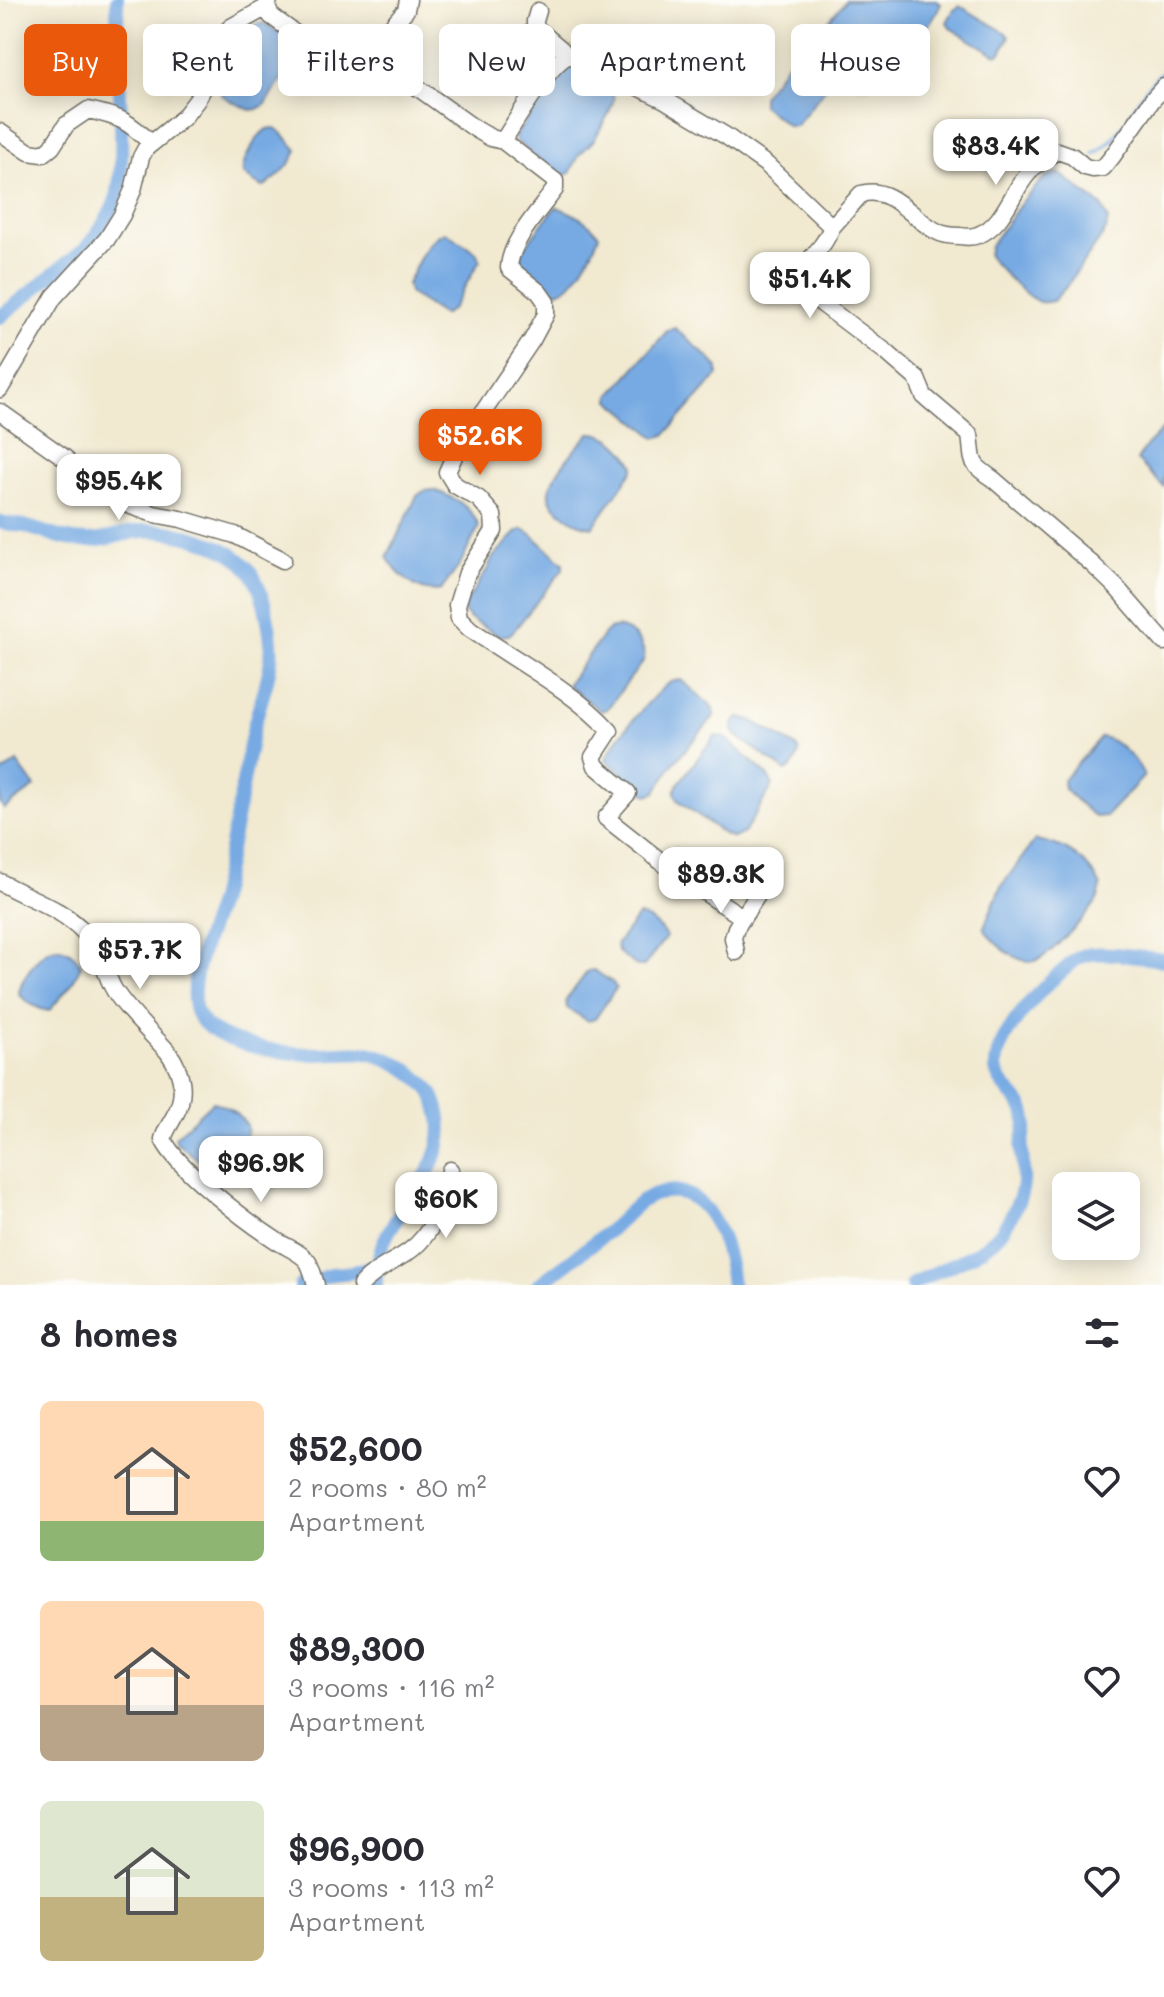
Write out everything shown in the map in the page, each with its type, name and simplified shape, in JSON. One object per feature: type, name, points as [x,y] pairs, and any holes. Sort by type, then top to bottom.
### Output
[{"type":"street","points":[[393,24],[406,10],[408,0]]},
{"type":"street","points":[[0,389],[54,297],[107,239],[122,215],[133,190],[141,157],[151,143],[183,118],[197,100],[207,81],[219,39],[231,27],[268,3],[271,16],[282,24]]},
{"type":"street","points":[[538,11],[535,27],[566,56]]},
{"type":"street","points":[[503,141],[551,70],[562,57],[570,55],[665,100],[726,136],[767,165],[832,227]]},
{"type":"street","points":[[1164,87],[1103,168],[1085,167],[1072,156],[1058,151],[1047,156],[1022,180],[1008,206],[981,234],[970,237],[942,234],[889,197],[867,192],[861,194],[832,227],[800,275],[805,291],[917,379],[924,396],[970,435],[976,467],[1092,564],[1164,642]]},
{"type":"street","points":[[423,91],[474,128],[503,141],[555,181],[555,189],[516,245],[509,268],[539,292],[546,302],[546,314],[532,340],[456,452],[447,472],[455,485],[479,499],[493,515],[494,531],[467,573],[460,593],[457,605],[459,618],[470,629],[556,685],[600,720],[610,731],[593,757],[596,766],[628,793],[606,818],[673,871],[742,917]]},
{"type":"street","points":[[0,132],[29,152],[43,154],[52,147],[66,125],[88,110],[114,116],[133,125],[151,143]]},
{"type":"street","points":[[0,412],[65,458],[73,472],[90,485],[154,514],[235,535],[283,560]]},
{"type":"street","points":[[0,882],[72,921],[99,951],[113,988],[176,1063],[182,1077],[177,1112],[163,1139],[166,1146],[213,1192],[275,1240],[307,1259],[316,1285]]},
{"type":"street","points":[[736,952],[733,938],[742,917],[760,891]]},
{"type":"street","points":[[370,1277],[411,1250],[433,1223],[447,1191],[450,1170]]},
{"type":"water","points":[[846,0],[937,0],[941,4],[929,24],[826,24]]},
{"type":"water","points":[[960,6],[1006,33],[1009,37],[1001,53],[996,55],[950,28],[947,22]]},
{"type":"water","points":[[264,23],[278,32],[278,84],[266,104],[250,110],[224,96],[262,96],[262,24],[256,24]]},
{"type":"water","points":[[789,61],[791,96],[819,96],[796,126],[788,126],[762,105],[762,96],[775,96],[775,79]]},
{"type":"water","points":[[571,66],[571,96],[613,96],[614,99],[594,140],[579,155],[570,173],[562,176],[516,141],[515,137],[543,96],[555,96],[555,79],[565,67]]},
{"type":"water","points":[[275,128],[297,150],[283,171],[263,187],[246,176],[244,163],[260,135],[267,129]]},
{"type":"water","points":[[1059,173],[1102,206],[1108,219],[1106,230],[1066,287],[1053,301],[1042,302],[1020,288],[988,254],[990,246],[1022,202],[1046,176]]},
{"type":"water","points":[[556,207],[580,218],[599,235],[578,275],[560,291],[543,286],[520,264],[522,253]]},
{"type":"water","points":[[445,232],[476,252],[480,260],[452,309],[443,315],[409,293],[407,284],[427,247]]},
{"type":"water","points":[[675,328],[712,361],[718,368],[718,375],[665,435],[656,438],[610,400],[610,396],[667,331]]},
{"type":"water","points":[[1164,428],[1164,487],[1137,460]]},
{"type":"water","points":[[590,433],[604,436],[615,443],[634,465],[593,527],[569,518],[553,504],[549,496],[549,489],[558,472]]},
{"type":"water","points":[[434,490],[467,508],[479,527],[459,566],[441,590],[433,591],[410,582],[387,557],[417,496]]},
{"type":"water","points":[[523,529],[563,563],[563,569],[516,628],[509,635],[499,636],[469,618],[464,612],[465,604],[493,557]]},
{"type":"water","points":[[617,627],[637,638],[644,660],[607,709],[601,711],[567,685],[605,633]]},
{"type":"water","points":[[681,680],[715,713],[673,764],[655,793],[647,795],[606,760],[624,731],[654,697],[670,682]]},
{"type":"water","points":[[740,717],[751,720],[795,746],[799,751],[791,768],[786,771],[737,736],[733,724]]},
{"type":"water","points":[[715,736],[724,737],[766,774],[773,785],[744,833],[734,838],[725,835],[678,800],[675,792]]},
{"type":"water","points":[[1101,737],[1126,752],[1144,776],[1106,816],[1095,817],[1064,789],[1063,780]]},
{"type":"water","points":[[17,762],[35,787],[4,809],[0,803],[0,774]]},
{"type":"water","points":[[1035,840],[1074,854],[1089,868],[1101,886],[1094,904],[1069,933],[1041,958],[1028,961],[1005,951],[984,927],[1000,888]]},
{"type":"water","points":[[638,916],[654,923],[666,937],[644,966],[637,966],[618,952],[616,945]]},
{"type":"water","points":[[60,948],[73,954],[81,966],[71,985],[49,1011],[37,1007],[19,994],[25,976],[39,958],[49,950]]},
{"type":"water","points":[[594,970],[616,988],[595,1019],[588,1021],[567,1008],[566,1000],[588,971]]},
{"type":"water","points":[[212,1102],[235,1113],[247,1128],[245,1137],[233,1154],[213,1167],[176,1142],[175,1137]]},
{"type":"waterway","points":[[0,317],[87,247],[116,199],[121,153],[117,0]]},
{"type":"waterway","points":[[1094,154],[1118,133],[1146,89],[1164,70]]},
{"type":"waterway","points":[[0,522],[80,541],[146,531],[180,534],[227,551],[244,564],[254,577],[265,606],[270,667],[253,730],[220,896],[198,966],[195,1007],[201,1020],[229,1039],[286,1052],[360,1052],[375,1055],[410,1072],[432,1094],[441,1127],[439,1144],[426,1175],[385,1239],[376,1285]]},
{"type":"waterway","points":[[912,1285],[982,1249],[1001,1232],[1018,1202],[1023,1183],[1025,1116],[1021,1105],[999,1078],[996,1065],[1004,1039],[1023,1011],[1056,976],[1083,956],[1113,954],[1164,960]]},
{"type":"waterway","points":[[538,1285],[645,1199],[674,1191],[702,1205],[712,1219],[726,1252],[732,1285]]},
{"type":"waterway","points":[[301,1285],[376,1265]]}]
